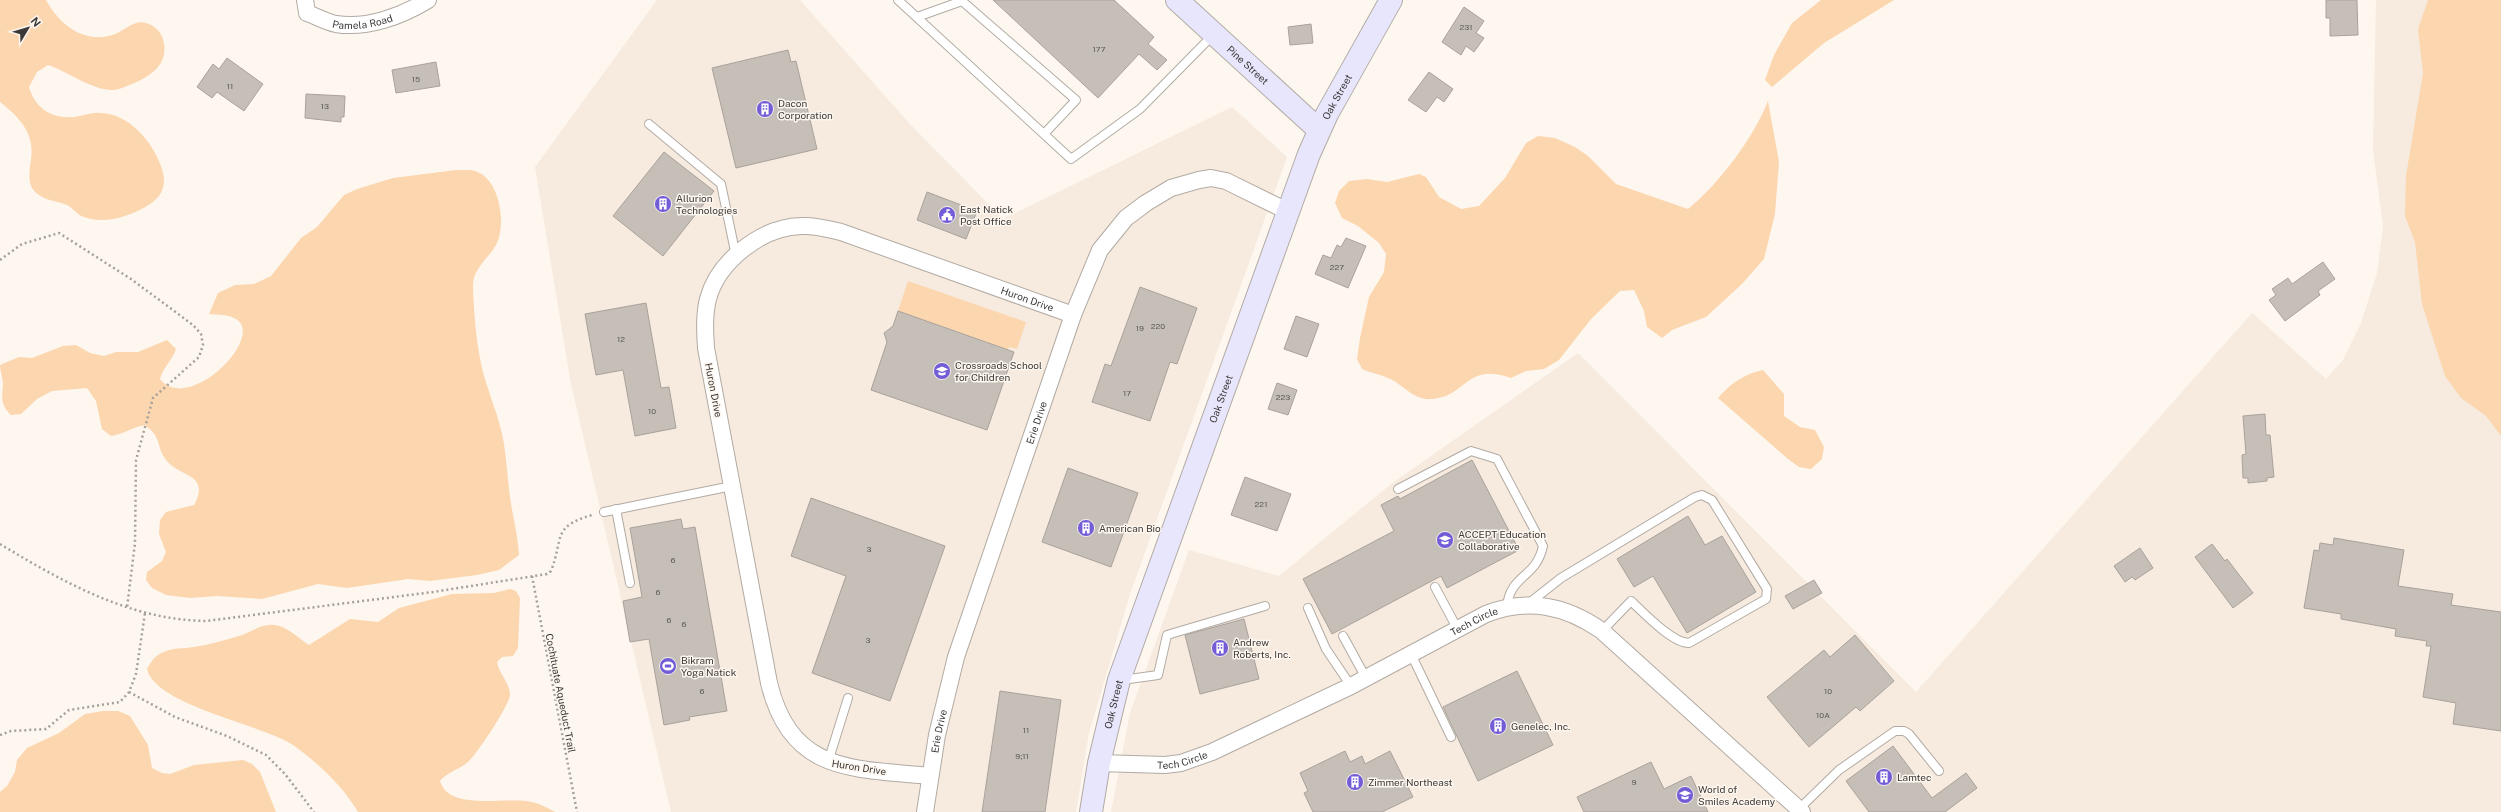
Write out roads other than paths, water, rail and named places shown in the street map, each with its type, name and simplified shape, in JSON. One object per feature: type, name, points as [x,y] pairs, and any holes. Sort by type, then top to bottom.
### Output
[{"type":"main road","name":"Pine Street","points":[[1177,0],[1319,130]]},
{"type":"main road","name":"Oak Street","points":[[1091,812],[1099,763],[1119,680],[1319,130],[1391,0]]},
{"type":"street","name":"Pamela Road","points":[[305,0],[307,13],[335,24],[353,25],[392,18],[428,0]]},
{"type":"street","name":"Erie Drive","points":[[925,812],[944,701],[962,636],[1073,315],[1095,259],[1110,235],[1136,210],[1171,188],[1199,180],[1217,179],[1250,191],[1289,212]]},
{"type":"street","name":"Huron Drive","points":[[930,776],[862,769],[828,762],[806,748],[787,727],[772,695],[732,486],[705,333],[708,299],[714,283],[722,269],[736,256],[767,236],[783,229],[801,226],[823,228],[1073,315]]},
{"type":"street","name":"Tech Circle","points":[[1099,763],[1150,766],[1181,763],[1223,748],[1351,686],[1457,628],[1486,614],[1507,607],[1528,604],[1549,606],[1566,611],[1602,631],[1801,810]]},
{"type":"lane","points":[[898,0],[1071,159],[1140,110],[1214,34]]},
{"type":"lane","points":[[917,17],[962,1],[1076,100],[1044,134]]},
{"type":"lane","points":[[649,124],[721,184],[736,256]]},
{"type":"lane","points":[[1398,489],[1471,452],[1497,459],[1543,546],[1535,565],[1515,583],[1508,593],[1507,607]]},
{"type":"lane","points":[[604,512],[732,486]]},
{"type":"lane","points":[[1528,604],[1561,578],[1695,497],[1702,496],[1710,498],[1767,589],[1766,599],[1689,643],[1681,642],[1661,628],[1631,601],[1602,631]]},
{"type":"lane","points":[[616,509],[630,583]]},
{"type":"lane","points":[[1435,587],[1457,628]]},
{"type":"lane","points":[[1119,680],[1158,675],[1167,634],[1265,606]]},
{"type":"lane","points":[[1308,608],[1326,649],[1351,686]]},
{"type":"lane","points":[[1343,636],[1366,678]]},
{"type":"lane","points":[[1411,654],[1451,737]]},
{"type":"lane","points":[[828,762],[848,698]]},
{"type":"lane","points":[[1801,810],[1839,770],[1895,731],[1901,730],[1909,734],[1939,771]]},
{"type":"place","name":"Dacon Corporation","points":[[765,109]]},
{"type":"place","name":"Allurion Technologies","points":[[663,204]]},
{"type":"place","name":"East Natick Post Office","points":[[947,215]]},
{"type":"place","name":"Crossroads School for Children","points":[[942,371]]},
{"type":"place","name":"American Bio","points":[[1086,528]]},
{"type":"place","name":"ACCEPT Education Collaborative","points":[[1445,540]]},
{"type":"place","name":"Andrew Roberts, Inc.","points":[[1220,648]]},
{"type":"place","name":"Bikram Yoga Natick","points":[[668,666]]},
{"type":"place","name":"Genelec, Inc.","points":[[1498,726]]},
{"type":"place","name":"Lamtec","points":[[1884,777]]},
{"type":"place","name":"Zimmer Northeast","points":[[1355,782]]},
{"type":"place","name":"World of Smiles Academy","points":[[1685,795]]}]
